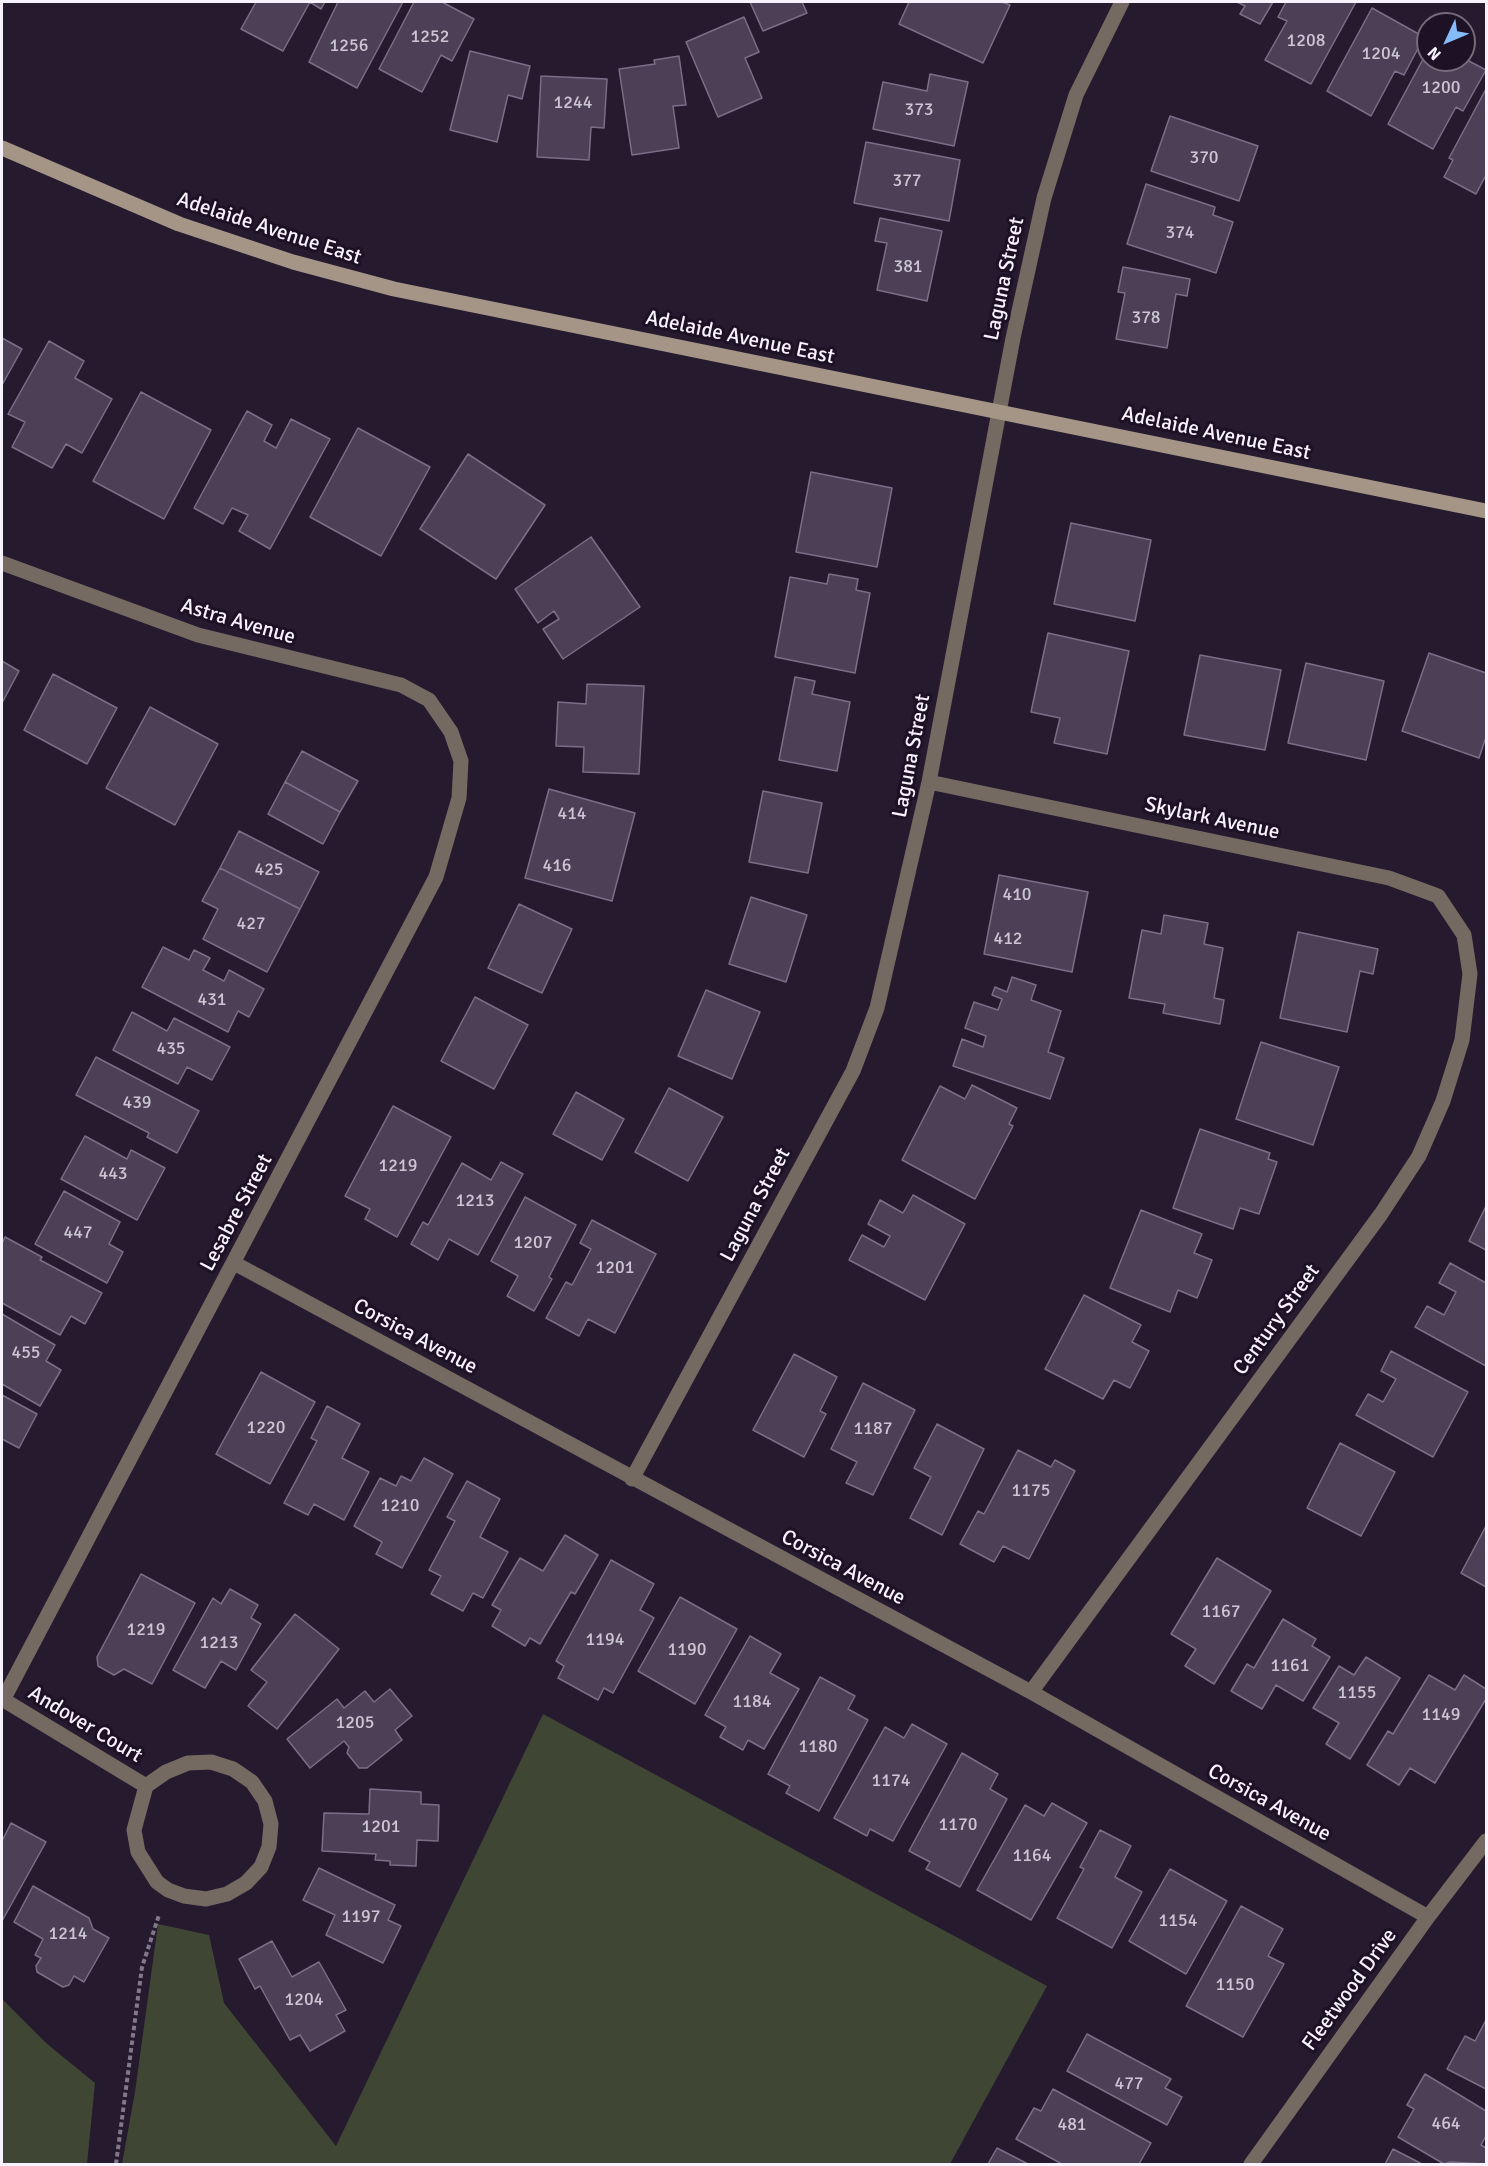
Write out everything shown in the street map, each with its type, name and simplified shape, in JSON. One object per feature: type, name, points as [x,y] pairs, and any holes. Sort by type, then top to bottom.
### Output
[{"type":"main road","name":"Adelaide Avenue East","points":[[2,148],[179,224],[293,262],[394,289],[1486,511]]},
{"type":"street","name":"Laguna Street","points":[[632,1479],[852,1071],[878,1008],[929,782],[999,411],[1044,198],[1076,95],[1122,2]]},
{"type":"street","name":"Astra Avenue","points":[[2,563],[198,635],[401,685],[429,700],[451,732]]},
{"type":"street","name":"Lesabre Street","points":[[2,1699],[436,877],[459,798],[461,761],[451,732]]},
{"type":"street","name":"Skylark Avenue","points":[[929,782],[1389,878],[1438,896],[1464,935]]},
{"type":"street","name":"Century Street","points":[[1031,1692],[1382,1214],[1419,1156],[1443,1101],[1462,1040],[1470,974],[1464,935]]},
{"type":"street","name":"Corsica Avenue","points":[[234,1263],[1031,1692],[1428,1917]]},
{"type":"street","name":"Andover Court","points":[[2,1699],[146,1785]]},
{"type":"street","name":"Andover Court","points":[[211,1762],[233,1769],[252,1782],[265,1801],[271,1824],[269,1847],[261,1867],[246,1883],[227,1894],[206,1899],[184,1896],[168,1890],[157,1882],[138,1852],[134,1830],[146,1785],[166,1772],[188,1763],[211,1762]]},
{"type":"street","name":"Fleetwood Drive","points":[[1251,2164],[1428,1917],[1486,1841]]},
{"type":"path","points":[[116,2164],[142,1967],[168,1890]]},
{"type":"green space","points":[[543,1714],[1047,1986],[950,2164],[122,2164],[135,2092],[158,1924],[209,1935],[224,2003],[336,2146]]},
{"type":"green space","points":[[2,1999],[46,2043],[95,2083],[87,2164],[2,2164]]},
{"type":"building","points":[[256,2],[310,2],[283,51],[241,29]]},
{"type":"building","points":[[310,2],[325,2],[321,9]]},
{"type":"building","points":[[338,2],[403,2],[357,88],[309,62]]},
{"type":"building","points":[[414,2],[442,2],[474,19],[452,61],[441,55],[422,92],[379,69]]},
{"type":"building","points":[[750,2],[802,2],[807,13],[763,31]]},
{"type":"building","points":[[909,2],[1002,2],[1010,5],[983,63],[899,24]]},
{"type":"building","points":[[1237,2],[1273,2],[1260,24],[1240,14],[1245,6]]},
{"type":"building","points":[[1286,2],[1356,2],[1311,84],[1265,60],[1287,21],[1278,17]]},
{"type":"building","points":[[1372,8],[1416,33],[1416,52],[1404,75],[1395,71],[1371,116],[1327,91]]},
{"type":"building","points":[[744,17],[759,52],[745,58],[762,98],[718,117],[686,42]]},
{"type":"building","points":[[470,51],[530,66],[522,99],[508,95],[497,142],[450,130]]},
{"type":"building","points":[[679,56],[686,105],[673,106],[679,148],[632,155],[619,69],[655,64],[654,60]]},
{"type":"building","points":[[1476,65],[1486,70],[1463,111],[1456,107],[1433,149],[1388,124],[1416,72],[1476,72]]},
{"type":"building","points":[[930,74],[968,82],[954,146],[873,129],[883,82],[927,91]]},
{"type":"building","points":[[541,76],[607,79],[604,128],[591,127],[589,160],[537,157]]},
{"type":"building","points":[[1486,89],[1486,175],[1476,194],[1444,177],[1453,160],[1449,158]]},
{"type":"building","points":[[1170,116],[1258,146],[1239,201],[1151,171]]},
{"type":"building","points":[[866,142],[960,160],[949,221],[854,203]]},
{"type":"building","points":[[1146,184],[1215,207],[1213,215],[1233,222],[1216,273],[1127,244]]},
{"type":"building","points":[[880,218],[942,231],[927,301],[877,290],[887,243],[875,241]]},
{"type":"building","points":[[1123,267],[1190,279],[1187,296],[1176,294],[1167,348],[1116,339],[1125,293],[1118,292]]},
{"type":"building","points":[[2,338],[22,349],[2,385]]},
{"type":"building","points":[[49,341],[84,361],[75,378],[112,399],[82,453],[66,444],[52,468],[12,447],[25,422],[8,414]]},
{"type":"building","points":[[141,392],[211,430],[164,519],[93,481]]},
{"type":"building","points":[[247,411],[272,425],[264,441],[276,448],[291,419],[330,439],[270,549],[239,531],[248,515],[232,508],[223,524],[194,508]]},
{"type":"building","points":[[358,428],[430,467],[381,556],[310,517]]},
{"type":"building","points":[[468,454],[545,505],[496,579],[420,529]]},
{"type":"building","points":[[811,472],[892,488],[877,567],[796,552]]},
{"type":"building","points":[[1071,523],[1151,540],[1135,621],[1054,604]]},
{"type":"building","points":[[591,537],[640,607],[563,659],[543,629],[559,619],[554,611],[538,623],[515,589]]},
{"type":"building","points":[[829,574],[858,579],[856,590],[870,593],[855,673],[775,657],[790,577],[827,584]]},
{"type":"building","points":[[1048,633],[1129,651],[1107,754],[1054,743],[1060,718],[1031,712]]},
{"type":"building","points":[[1429,653],[1486,673],[1486,737],[1479,758],[1402,731]]},
{"type":"building","points":[[1200,655],[1281,670],[1265,750],[1184,735]]},
{"type":"building","points":[[2,661],[19,671],[2,703]]},
{"type":"building","points":[[1306,663],[1384,681],[1366,760],[1288,743]]},
{"type":"building","points":[[53,674],[117,708],[87,764],[24,730]]},
{"type":"building","points":[[795,677],[815,681],[812,694],[850,702],[837,771],[779,760]]},
{"type":"building","points":[[587,684],[644,686],[639,774],[583,772],[584,747],[556,746],[558,702],[586,704]]},
{"type":"building","points":[[150,707],[218,744],[175,825],[106,788]]},
{"type":"building","points":[[302,751],[358,781],[340,812],[285,782]]},
{"type":"building","points":[[285,782],[340,812],[323,844],[268,814]]},
{"type":"building","points":[[549,789],[635,813],[612,901],[525,878]]},
{"type":"building","points":[[763,791],[822,803],[808,873],[749,862]]},
{"type":"building","points":[[239,831],[319,872],[300,909],[220,868]]},
{"type":"building","points":[[220,868],[300,909],[267,972],[203,939],[218,909],[202,901]]},
{"type":"building","points":[[999,875],[1088,892],[1072,972],[984,954]]},
{"type":"building","points":[[751,897],[807,915],[786,982],[729,964]]},
{"type":"building","points":[[519,904],[572,929],[542,993],[488,968]]},
{"type":"building","points":[[1164,915],[1208,923],[1204,944],[1223,948],[1214,998],[1224,1000],[1220,1024],[1163,1013],[1165,1004],[1129,998],[1142,930],[1161,934]]},
{"type":"building","points":[[1298,932],[1378,949],[1373,974],[1360,971],[1347,1032],[1280,1018]]},
{"type":"building","points":[[163,947],[189,960],[194,950],[210,958],[203,970],[224,981],[229,970],[264,989],[249,1017],[238,1011],[228,1032],[142,987]]},
{"type":"building","points":[[1012,977],[1036,985],[1031,1000],[1061,1011],[1048,1052],[1064,1058],[1050,1099],[953,1066],[962,1039],[983,1047],[986,1036],[965,1028],[974,1002],[998,1010],[1002,999],[992,995],[995,987],[1007,992]]},
{"type":"building","points":[[706,990],[760,1012],[732,1079],[678,1056]]},
{"type":"building","points":[[475,997],[528,1025],[494,1089],[441,1061]]},
{"type":"building","points":[[132,1012],[167,1031],[174,1018],[230,1047],[212,1080],[187,1067],[178,1084],[113,1050]]},
{"type":"building","points":[[1261,1042],[1339,1067],[1313,1145],[1236,1119]]},
{"type":"building","points":[[96,1057],[199,1111],[177,1153],[147,1137],[149,1133],[76,1095]]},
{"type":"building","points":[[972,1085],[1017,1108],[1009,1124],[1013,1126],[975,1199],[902,1160],[940,1086],[965,1099]]},
{"type":"building","points":[[669,1088],[723,1117],[688,1181],[635,1152]]},
{"type":"building","points":[[576,1092],[624,1119],[602,1160],[553,1134]]},
{"type":"building","points":[[393,1106],[451,1137],[397,1237],[365,1219],[370,1209],[345,1196]]},
{"type":"building","points":[[1200,1129],[1270,1153],[1268,1159],[1277,1162],[1259,1214],[1240,1208],[1233,1229],[1173,1208]]},
{"type":"building","points":[[85,1136],[127,1159],[131,1150],[165,1168],[137,1220],[61,1179]]},
{"type":"building","points":[[501,1162],[523,1174],[478,1255],[449,1239],[438,1260],[411,1244],[423,1222],[428,1225],[462,1163],[491,1180]]},
{"type":"building","points":[[64,1191],[120,1222],[109,1244],[123,1252],[107,1283],[35,1244]]},
{"type":"building","points":[[913,1195],[965,1224],[925,1300],[849,1260],[862,1235],[884,1247],[890,1236],[868,1224],[880,1200],[903,1213]]},
{"type":"building","points":[[525,1197],[576,1225],[549,1277],[552,1279],[534,1311],[507,1296],[518,1276],[491,1261]]},
{"type":"building","points":[[1486,1206],[1486,1250],[1469,1241]]},
{"type":"building","points":[[1141,1210],[1202,1234],[1194,1253],[1212,1260],[1197,1298],[1178,1290],[1170,1312],[1110,1288]]},
{"type":"building","points":[[592,1220],[656,1254],[615,1333],[588,1319],[579,1336],[546,1318],[566,1282],[572,1285],[591,1249],[580,1243]]},
{"type":"building","points":[[5,1237],[42,1257],[40,1260],[102,1293],[85,1324],[71,1316],[60,1335],[2,1303],[2,1243]]},
{"type":"building","points":[[1450,1263],[1486,1283],[1486,1366],[1415,1327],[1427,1306],[1444,1315],[1456,1292],[1439,1283]]},
{"type":"building","points":[[1084,1295],[1141,1325],[1132,1342],[1149,1351],[1130,1388],[1114,1380],[1103,1399],[1045,1369]]},
{"type":"building","points":[[2,1314],[55,1345],[46,1361],[61,1370],[40,1406],[2,1384]]},
{"type":"building","points":[[1391,1351],[1468,1392],[1433,1457],[1356,1415],[1368,1394],[1383,1402],[1396,1379],[1381,1371]]},
{"type":"building","points":[[794,1354],[837,1377],[820,1411],[826,1414],[804,1457],[753,1430]]},
{"type":"building","points":[[261,1372],[315,1402],[270,1484],[216,1454]]},
{"type":"building","points":[[863,1383],[915,1410],[873,1495],[846,1483],[857,1462],[831,1449]]},
{"type":"building","points":[[2,1395],[37,1414],[19,1448],[2,1439]]},
{"type":"building","points":[[327,1406],[360,1424],[342,1458],[369,1472],[344,1520],[314,1504],[308,1515],[284,1503],[317,1441],[311,1438]]},
{"type":"building","points":[[937,1424],[984,1449],[942,1535],[910,1518],[931,1477],[914,1468]]},
{"type":"building","points":[[1340,1443],[1395,1472],[1361,1536],[1307,1508]]},
{"type":"building","points":[[1018,1450],[1051,1467],[1055,1460],[1075,1471],[1029,1559],[1003,1546],[994,1562],[960,1544],[978,1511],[984,1514]]},
{"type":"building","points":[[424,1458],[453,1474],[402,1568],[376,1554],[382,1542],[354,1526],[380,1478],[396,1486],[401,1476],[411,1481]]},
{"type":"building","points":[[467,1481],[500,1499],[480,1537],[508,1552],[483,1598],[473,1593],[463,1611],[431,1594],[441,1576],[429,1570],[455,1521],[447,1517]]},
{"type":"building","points":[[1486,1526],[1486,1587],[1461,1573]]},
{"type":"building","points":[[565,1535],[598,1555],[575,1594],[571,1592],[540,1644],[530,1638],[525,1646],[492,1626],[501,1610],[492,1605],[520,1558],[543,1571]]},
{"type":"building","points":[[1217,1558],[1271,1591],[1214,1684],[1185,1666],[1196,1649],[1171,1634]]},
{"type":"building","points":[[611,1560],[654,1584],[640,1610],[654,1618],[613,1693],[604,1688],[598,1700],[558,1678],[564,1666],[556,1661]]},
{"type":"building","points":[[141,1574],[195,1603],[152,1684],[124,1669],[114,1675],[98,1666],[97,1657]]},
{"type":"building","points":[[230,1589],[258,1605],[251,1618],[261,1624],[236,1670],[221,1661],[205,1688],[173,1670],[213,1598],[221,1604]]},
{"type":"building","points":[[680,1597],[737,1629],[695,1704],[638,1671]]},
{"type":"building","points":[[295,1614],[339,1649],[277,1729],[248,1706],[267,1682],[251,1670]]},
{"type":"building","points":[[1283,1619],[1316,1639],[1312,1646],[1330,1657],[1303,1701],[1276,1685],[1262,1709],[1231,1691],[1247,1664],[1254,1668]]},
{"type":"building","points":[[750,1636],[781,1654],[770,1673],[799,1689],[764,1749],[748,1740],[743,1750],[720,1737],[726,1727],[705,1715]]},
{"type":"building","points":[[1366,1657],[1400,1678],[1350,1759],[1326,1744],[1339,1723],[1313,1708],[1339,1666],[1354,1675]]},
{"type":"building","points":[[1429,1675],[1455,1690],[1464,1675],[1486,1689],[1486,1699],[1435,1783],[1410,1768],[1399,1785],[1367,1765],[1388,1731],[1393,1734]]},
{"type":"building","points":[[820,1677],[855,1696],[848,1709],[868,1720],[819,1811],[786,1793],[790,1786],[768,1774]]},
{"type":"building","points":[[390,1689],[412,1716],[395,1730],[402,1740],[367,1768],[359,1768],[347,1753],[349,1747],[344,1741],[310,1768],[287,1739],[337,1699],[344,1708],[365,1691],[374,1702]]},
{"type":"building","points":[[912,1724],[947,1744],[893,1841],[870,1829],[867,1836],[834,1818],[885,1727],[904,1738]]},
{"type":"building","points":[[962,1753],[998,1774],[990,1789],[1007,1799],[960,1887],[926,1869],[930,1862],[909,1851]]},
{"type":"building","points":[[370,1789],[421,1792],[421,1804],[439,1805],[438,1841],[417,1840],[416,1866],[390,1865],[390,1861],[375,1860],[376,1854],[322,1851],[324,1813],[369,1814]]},
{"type":"building","points":[[1052,1803],[1087,1823],[1031,1920],[977,1890],[1025,1805],[1044,1816]]},
{"type":"building","points":[[11,1823],[46,1842],[2,1921],[2,1841]]},
{"type":"building","points":[[1100,1830],[1131,1846],[1115,1877],[1142,1892],[1112,1948],[1057,1918],[1084,1869],[1080,1867]]},
{"type":"building","points":[[319,1868],[395,1905],[388,1920],[401,1926],[383,1963],[326,1935],[335,1915],[303,1900]]},
{"type":"building","points":[[1170,1869],[1227,1901],[1186,1974],[1129,1941]]},
{"type":"building","points":[[33,1886],[89,1918],[93,1929],[109,1938],[84,1982],[74,1976],[69,1985],[63,1987],[37,1972],[36,1966],[41,1958],[35,1955],[43,1939],[14,1922]]},
{"type":"building","points":[[1241,1906],[1283,1929],[1268,1956],[1284,1964],[1243,2037],[1186,2006]]},
{"type":"building","points":[[272,1941],[292,1977],[319,1962],[346,2010],[336,2015],[345,2031],[310,2051],[300,2035],[290,2040],[260,1986],[255,1989],[239,1959]]},
{"type":"building","points":[[1486,2020],[1486,2089],[1447,2069],[1465,2036],[1475,2041]]},
{"type":"building","points":[[1087,2034],[1171,2079],[1165,2088],[1182,2097],[1167,2125],[1067,2071]]},
{"type":"building","points":[[1425,2074],[1486,2111],[1486,2136],[1481,2145],[1486,2148],[1486,2164],[1450,2162],[1444,2164],[1398,2137],[1414,2109],[1407,2105]]},
{"type":"building","points":[[1053,2089],[1151,2143],[1139,2164],[1062,2164],[1016,2139],[1034,2108],[1041,2111]]},
{"type":"building","points":[[997,2148],[1028,2164],[988,2164]]},
{"type":"building","points":[[1393,2149],[1422,2164],[1385,2164]]}]
